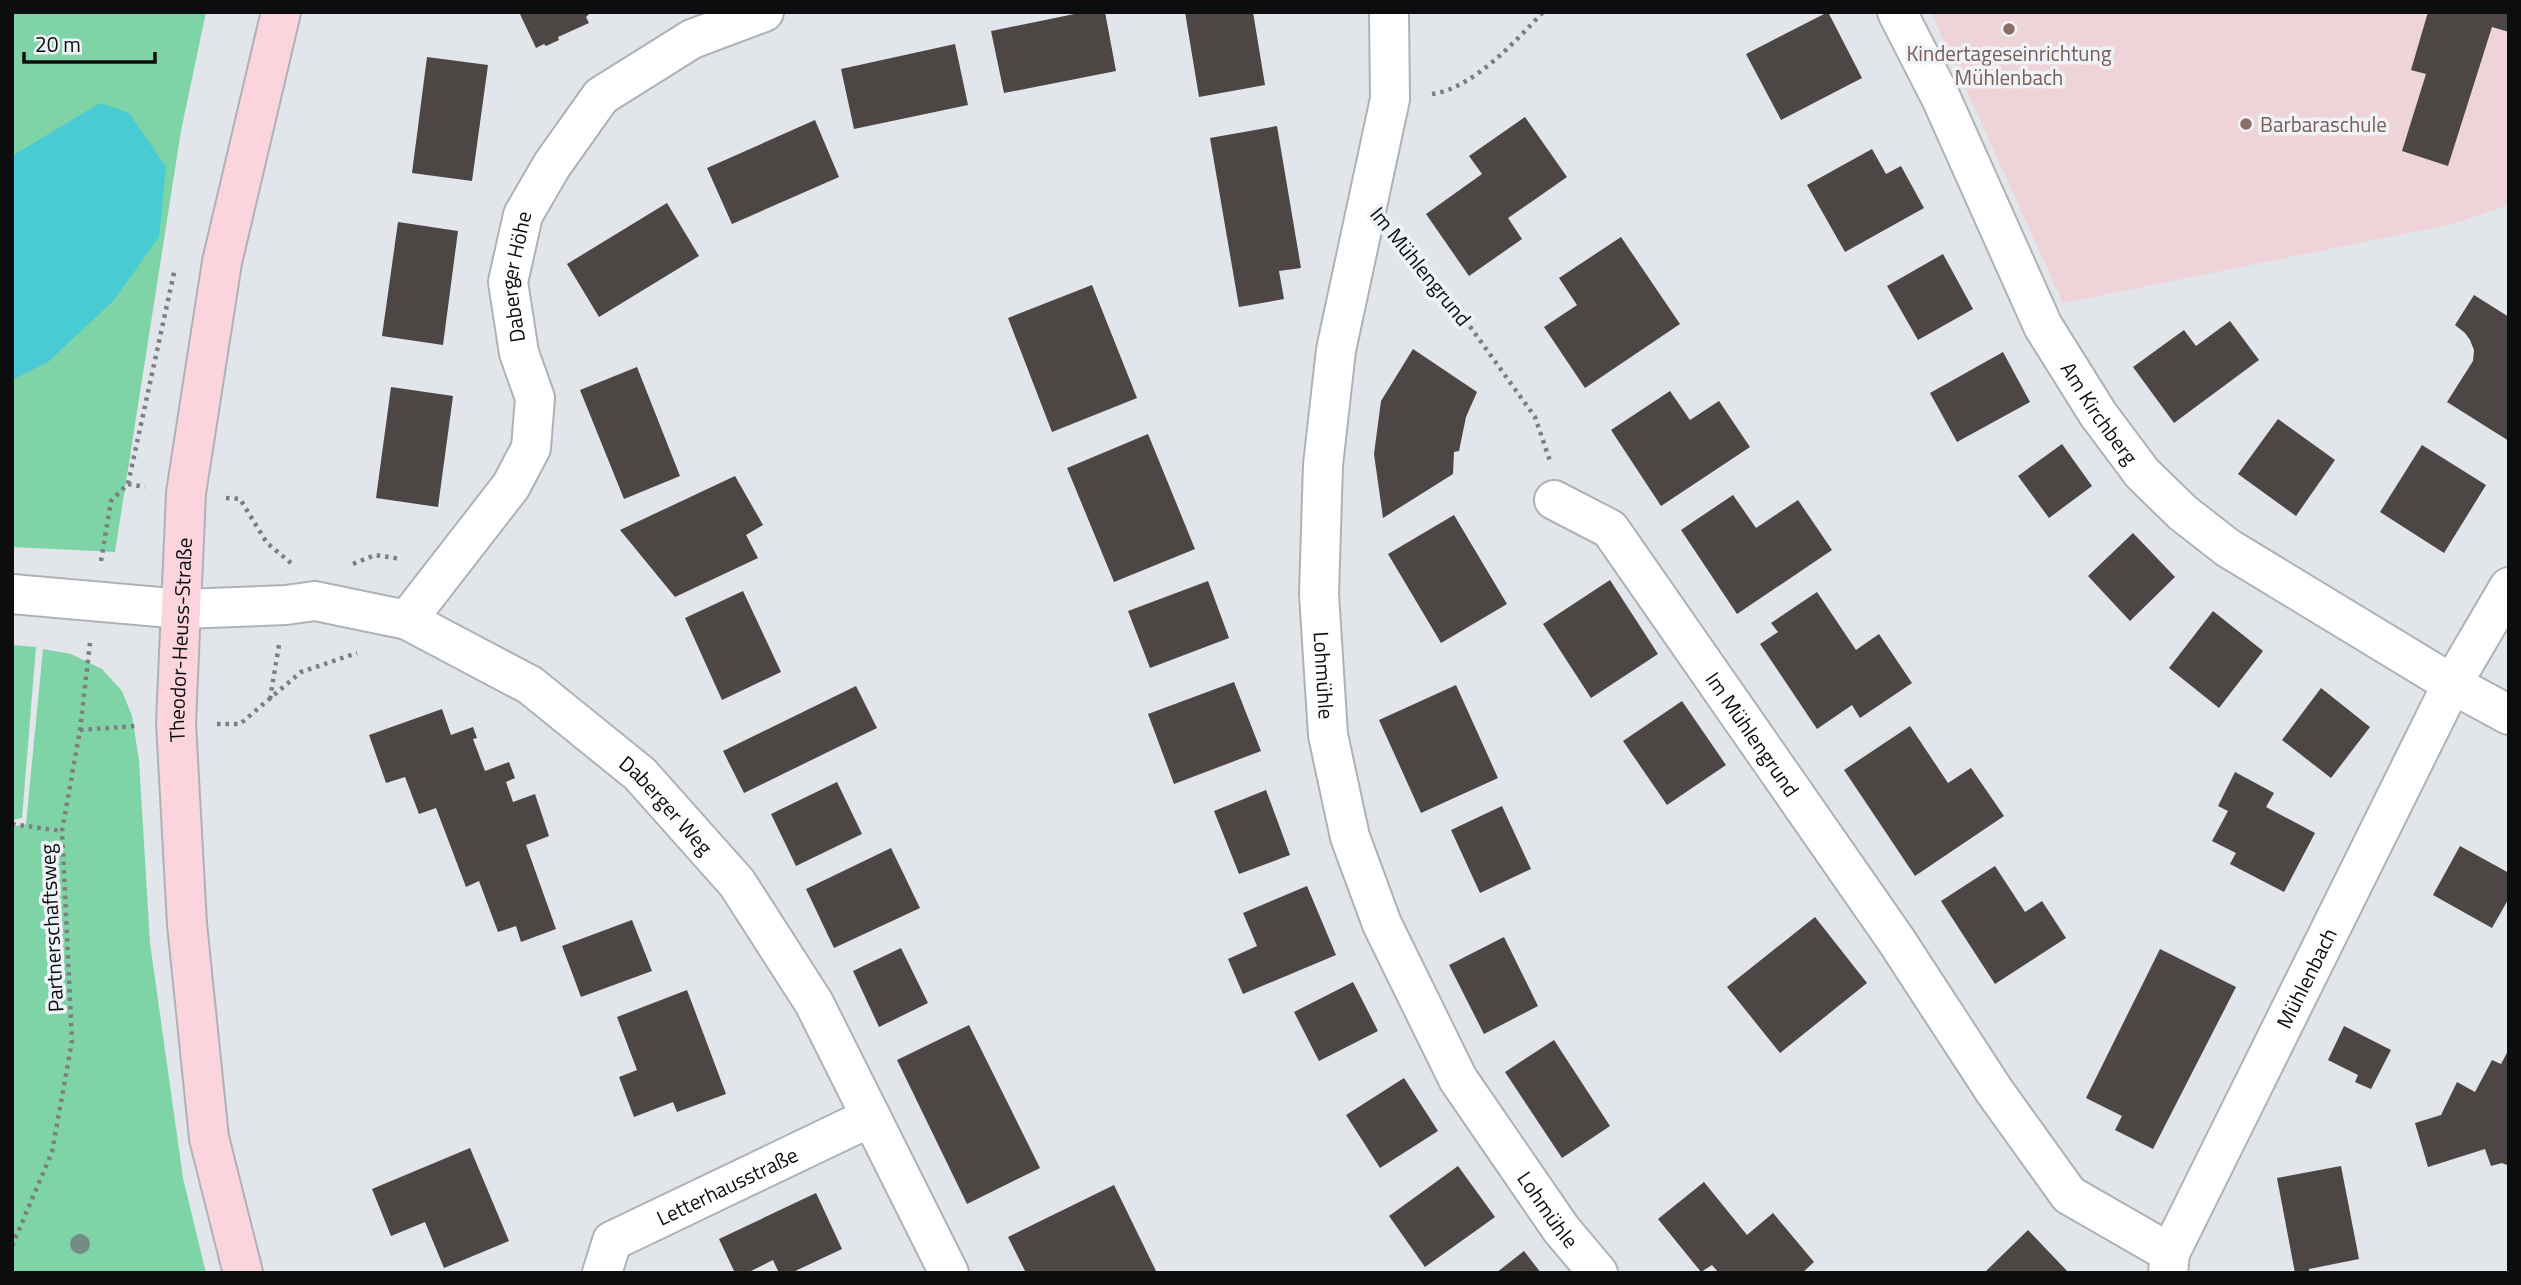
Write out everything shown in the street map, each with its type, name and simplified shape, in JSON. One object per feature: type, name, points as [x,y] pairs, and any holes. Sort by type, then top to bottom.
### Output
[{"type":"main road","name":"Theodor-Heuss-Straße","points":[[243,1273],[209,1138],[187,924],[176,723],[186,493],[222,262],[281,12]]},
{"type":"street","name":"Daberger Höhe","points":[[407,620],[511,486],[531,448],[535,398],[519,353],[508,282],[523,215],[552,165],[601,96],[692,40],[764,12]]},
{"type":"street","name":"Lohmühle","points":[[1390,12],[1390,99],[1336,350],[1323,465],[1320,594],[1328,735],[1350,837],[1382,924],[1458,1079],[1561,1229],[1598,1273]]},
{"type":"street","name":"Am Kirchberg","points":[[1897,12],[1941,98],[2043,326],[2098,414],[2142,473],[2183,513],[2228,548],[2452,684]]},
{"type":"street","name":"Im Mühlengrund","points":[[1554,500],[1610,529],[1896,940],[1995,1093],[2069,1195],[2169,1263]]},
{"type":"street","name":"Mühlenbach","points":[[2169,1263],[2452,684],[2509,587]]},
{"type":"street","name":"Daberger Weg","points":[[12,594],[182,608],[286,605],[315,601],[407,620],[530,685],[640,774],[737,883],[814,1003],[949,1273]]},
{"type":"street","points":[[2452,684],[2509,715]]},
{"type":"street","name":"Letterhausstraße","points":[[602,1273],[612,1241],[871,1117]]},
{"type":"path","points":[[1390,99],[1448,92],[1505,53],[1543,12]]},
{"type":"path","name":"Im Mühlengrund","points":[[1367,199],[1461,314],[1535,418],[1549,453],[1554,500]]},
{"type":"path","points":[[177,262],[128,484],[240,499],[267,543],[292,565]]},
{"type":"path","name":"Partnerschaftsweg","points":[[12,1246],[52,1152],[72,1041],[62,831],[80,730],[95,601],[111,501],[128,484]]},
{"type":"path","points":[[345,567],[375,555],[411,561],[443,572]]},
{"type":"path","points":[[80,730],[176,723],[240,724],[301,672],[354,654],[407,620]]},
{"type":"path","points":[[12,824],[62,831]]},
{"type":"shaded area","name":"Barbaraschule","points":[[1931,12],[2509,12],[2509,205],[2453,224],[2063,303]]},
{"type":"green space","points":[[12,12],[206,12],[181,131],[115,552],[12,547]]},
{"type":"green space","points":[[12,645],[36,647],[22,818],[12,820]]},
{"type":"green space","points":[[43,649],[71,654],[102,669],[122,691],[132,716],[139,760],[150,943],[183,1178],[206,1273],[12,1273],[12,827],[26,824]]},
{"type":"water","points":[[100,103],[129,113],[166,167],[159,237],[114,300],[48,362],[12,380],[12,156]]},
{"type":"building","points":[[519,12],[591,12],[586,17],[589,23],[558,37],[559,40],[536,48]]},
{"type":"building","points":[[1084,12],[1105,12],[1116,71],[1004,93],[991,31]]},
{"type":"building","points":[[1185,12],[1253,12],[1265,85],[1199,97]]},
{"type":"building","points":[[1828,12],[1862,78],[1781,120],[1746,54]]},
{"type":"building","points":[[2428,12],[2509,12],[2509,32],[2492,27],[2448,166],[2402,151],[2426,74],[2411,70]]},
{"type":"building","points":[[955,44],[968,105],[854,129],[841,69]]},
{"type":"building","points":[[427,57],[488,65],[472,181],[412,173]]},
{"type":"building","points":[[1525,117],[1567,177],[1508,218],[1522,239],[1469,276],[1426,214],[1482,174],[1469,156]]},
{"type":"building","points":[[815,120],[839,177],[732,224],[707,168]]},
{"type":"building","points":[[1277,126],[1301,268],[1279,271],[1284,299],[1239,307],[1210,138]]},
{"type":"building","points":[[1872,149],[1886,174],[1901,166],[1924,208],[1845,252],[1807,185]]},
{"type":"building","points":[[667,203],[699,256],[599,317],[567,264]]},
{"type":"building","points":[[398,222],[458,231],[443,345],[382,336]]},
{"type":"building","points":[[1621,237],[1680,324],[1585,388],[1544,327],[1577,305],[1559,278]]},
{"type":"building","points":[[1943,254],[1973,309],[1918,340],[1887,286]]},
{"type":"building","points":[[1092,285],[1137,398],[1052,432],[1008,318]]},
{"type":"building","points":[[2474,295],[2509,317],[2509,441],[2447,402],[2473,361],[2474,350],[2470,340],[2455,325]]},
{"type":"building","points":[[2230,321],[2259,360],[2174,423],[2133,367],[2184,330],[2196,346]]},
{"type":"building","points":[[1413,349],[1477,392],[1466,417],[1459,451],[1454,452],[1453,474],[1383,518],[1374,454],[1381,401]]},
{"type":"building","points":[[2003,352],[2030,402],[1957,442],[1930,393]]},
{"type":"building","points":[[637,367],[680,476],[624,499],[580,390]]},
{"type":"building","points":[[391,387],[453,396],[438,507],[376,498]]},
{"type":"building","points":[[1670,391],[1690,420],[1719,401],[1750,447],[1661,506],[1611,430]]},
{"type":"building","points":[[2278,419],[2335,460],[2296,516],[2238,474]]},
{"type":"building","points":[[1148,434],[1195,549],[1114,582],[1067,468]]},
{"type":"building","points":[[2062,444],[2092,486],[2049,518],[2018,476]]},
{"type":"building","points":[[2422,445],[2486,485],[2444,553],[2380,512]]},
{"type":"building","points":[[735,476],[763,525],[746,535],[758,558],[675,597],[620,530]]},
{"type":"building","points":[[1733,495],[1756,528],[1798,500],[1832,550],[1737,614],[1681,530]]},
{"type":"building","points":[[1454,515],[1507,604],[1441,643],[1388,554]]},
{"type":"building","points":[[2133,533],[2175,577],[2130,621],[2088,576]]},
{"type":"building","points":[[1610,580],[1658,654],[1591,698],[1543,624]]},
{"type":"building","points":[[1208,581],[1229,638],[1150,668],[1128,611]]},
{"type":"building","points":[[743,591],[781,672],[722,700],[685,618]]},
{"type":"building","points":[[1817,592],[1856,650],[1879,634],[1912,683],[1860,718],[1852,705],[1817,729],[1760,644],[1778,632],[1771,623]]},
{"type":"building","points":[[2213,611],[2263,651],[2219,708],[2169,668]]},
{"type":"building","points":[[1234,682],[1261,751],[1174,784],[1148,714]]},
{"type":"building","points":[[1456,685],[1498,778],[1421,813],[1379,720]]},
{"type":"building","points":[[856,686],[877,728],[744,793],[723,751]]},
{"type":"building","points":[[2321,688],[2370,727],[2331,778],[2282,740]]},
{"type":"building","points":[[1682,701],[1726,765],[1667,805],[1623,741]]},
{"type":"building","points":[[442,709],[451,735],[473,727],[477,738],[473,739],[485,771],[509,762],[515,778],[506,782],[513,802],[535,794],[549,836],[526,845],[556,929],[521,942],[516,926],[498,932],[479,881],[466,887],[436,808],[419,814],[405,777],[386,783],[369,735]]},
{"type":"building","points":[[1910,726],[1948,783],[1971,768],[2004,816],[1915,876],[1844,770]]},
{"type":"building","points":[[2235,772],[2274,793],[2266,807],[2315,833],[2284,892],[2230,864],[2236,853],[2212,841],[2228,811],[2218,806]]},
{"type":"building","points":[[837,782],[862,834],[796,866],[771,814]]},
{"type":"building","points":[[1266,790],[1290,855],[1239,874],[1214,811]]},
{"type":"building","points":[[1502,806],[1531,869],[1480,893],[1451,830]]},
{"type":"building","points":[[2460,846],[2509,873],[2509,898],[2492,928],[2433,895]]},
{"type":"building","points":[[891,848],[920,908],[834,948],[806,889]]},
{"type":"building","points":[[1995,866],[2025,912],[2042,901],[2066,938],[1995,984],[1941,901]]},
{"type":"building","points":[[1307,886],[1336,955],[1243,994],[1228,959],[1257,946],[1243,913]]},
{"type":"building","points":[[1815,917],[1867,983],[1780,1053],[1727,987]]},
{"type":"building","points":[[632,920],[652,971],[581,997],[562,946]]},
{"type":"building","points":[[1504,937],[1538,1006],[1484,1034],[1449,965]]},
{"type":"building","points":[[901,948],[928,1003],[879,1027],[853,971]]},
{"type":"building","points":[[2160,949],[2236,987],[2153,1149],[2115,1130],[2122,1116],[2086,1098]]},
{"type":"building","points":[[1353,982],[1378,1031],[1319,1061],[1294,1012]]},
{"type":"building","points":[[687,990],[726,1094],[677,1112],[673,1102],[634,1117],[619,1077],[637,1070],[617,1017]]},
{"type":"building","points":[[969,1025],[1040,1168],[967,1204],[897,1060]]},
{"type":"building","points":[[2344,1026],[2391,1050],[2371,1089],[2355,1082],[2358,1075],[2328,1060]]},
{"type":"building","points":[[1554,1040],[1610,1126],[1562,1158],[1505,1072]]},
{"type":"building","points":[[2509,1049],[2509,1166],[2502,1163],[2491,1166],[2485,1149],[2428,1167],[2415,1123],[2441,1115],[2457,1082],[2475,1092],[2492,1060],[2501,1064]]},
{"type":"building","points":[[1404,1078],[1438,1131],[1380,1168],[1346,1115]]},
{"type":"building","points":[[470,1148],[509,1241],[444,1268],[425,1222],[391,1236],[372,1189]]},
{"type":"building","points":[[1458,1166],[1495,1217],[1425,1267],[1389,1216]]},
{"type":"building","points":[[2341,1166],[2359,1259],[2309,1269],[2309,1273],[2295,1273],[2277,1178]]},
{"type":"building","points":[[1704,1182],[1747,1235],[1773,1213],[1814,1262],[1802,1273],[1719,1273],[1712,1265],[1701,1272],[1658,1219]]},
{"type":"building","points":[[1114,1185],[1157,1273],[1026,1273],[1008,1237]]},
{"type":"building","points":[[816,1193],[842,1249],[791,1273],[779,1273],[773,1260],[747,1273],[735,1273],[719,1239]]},
{"type":"building","points":[[2028,1230],[2069,1273],[1984,1273]]},
{"type":"building","points":[[1524,1251],[1541,1273],[1496,1273]]},
{"type":"place","name":"Kindertageseinrichtung Mühlenbach","points":[[2009,29]]},
{"type":"place","name":"Barbaraschule","points":[[2246,124]]}]
